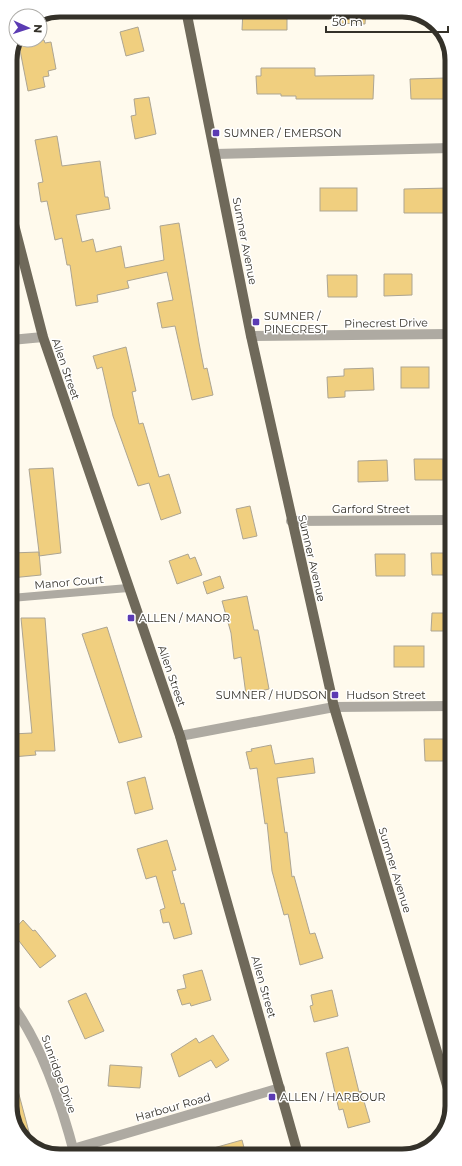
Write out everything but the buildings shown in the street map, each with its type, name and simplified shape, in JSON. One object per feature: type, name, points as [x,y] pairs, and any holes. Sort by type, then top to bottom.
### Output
[{"type":"main road","name":"Sumner Avenue","points":[[187,17],[216,154],[251,336],[291,521],[334,707],[445,1079]]},
{"type":"main road","name":"Allen Street","points":[[17,236],[43,337],[180,736],[297,1149]]},
{"type":"street","points":[[216,154],[445,148]]},
{"type":"street","name":"Pinecrest Drive","points":[[251,336],[445,334]]},
{"type":"street","points":[[17,339],[43,337]]},
{"type":"street","name":"Garford Street","points":[[291,521],[445,520]]},
{"type":"street","name":"Hudson Street","points":[[180,736],[334,707],[445,706]]},
{"type":"street","name":"Sunridge Drive","points":[[17,1012],[29,1029],[42,1057],[73,1149]]},
{"type":"street","name":"Harbour Road","points":[[84,1149],[280,1088]]},
{"type":"lane","name":"Manor Court","points":[[17,597],[128,588]]},
{"type":"place","name":"SUMNER / EMERSON","points":[[216,133]]},
{"type":"place","name":"SUMNER / PINECREST","points":[[256,322]]},
{"type":"place","name":"ALLEN / MANOR","points":[[131,618]]},
{"type":"place","name":"SUMNER / HUDSON","points":[[335,695]]},
{"type":"place","name":"ALLEN / HARBOUR","points":[[272,1097]]}]
